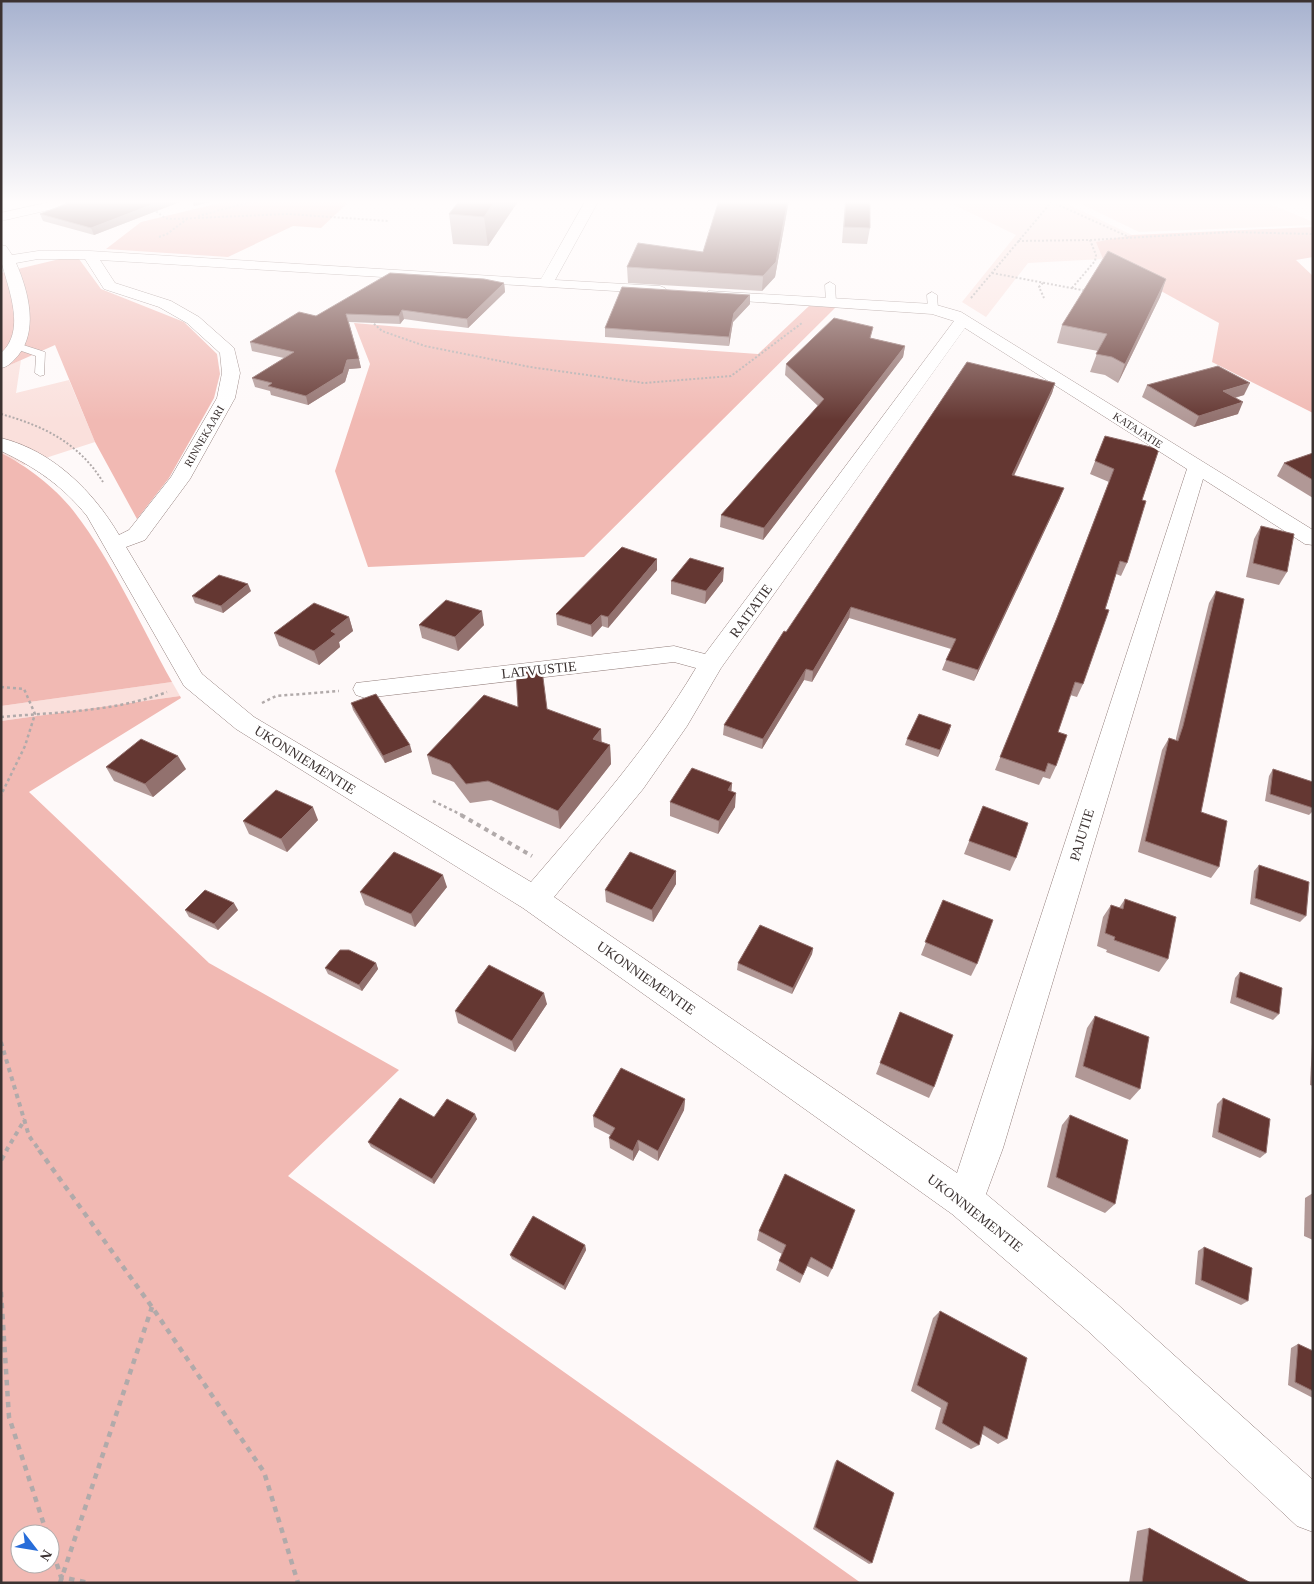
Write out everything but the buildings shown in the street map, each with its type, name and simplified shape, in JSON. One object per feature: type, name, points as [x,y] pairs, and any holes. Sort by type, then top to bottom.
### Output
[{"type":"street","points":[[1,363],[17,346],[22,327],[17,292],[11,274]]},
{"type":"street","name":"RINNEKAARI","points":[[102,274],[109,286],[165,304],[194,320],[228,352],[231,373],[226,398],[180,479],[137,535],[114,545]]},
{"type":"street","points":[[398,274],[679,292]]},
{"type":"street","points":[[546,283],[551,274]]},
{"type":"street","name":"KATAJATIE","points":[[698,293],[831,302],[933,302],[964,319],[1197,468],[1313,539]]},
{"type":"street","name":"RAITATIE","points":[[534,899],[633,782],[678,720],[712,664],[964,319]]},
{"type":"street","name":"UKONNIEMENTIE","points":[[1,444],[40,461],[78,490],[96,514],[193,680],[245,723],[534,899],[965,1201],[1102,1317],[1313,1510]]},
{"type":"street","name":"PAJUTIE","points":[[965,1201],[982,1156],[1197,468]]},
{"type":"street","name":"LATVUSTIE","points":[[365,689],[674,654],[712,664]]},
{"type":"lane","points":[[830,285],[831,302]]},
{"type":"lane","points":[[17,346],[40,354],[40,373]]},
{"type":"path","points":[[964,319],[965,306],[991,274]]},
{"type":"path","points":[[997,274],[1088,292]]},
{"type":"path","points":[[1072,288],[1084,274]]},
{"type":"path","points":[[1043,282],[1039,287],[1044,298]]},
{"type":"path","points":[[369,319],[382,331],[425,346],[530,367],[644,383],[731,376],[831,302]]},
{"type":"path","points":[[1,717],[115,705],[154,697],[193,680]]},
{"type":"path","points":[[1,687],[24,689],[35,714],[25,746],[1,795]]},
{"type":"path","points":[[256,706],[276,696],[365,689]]},
{"type":"path","points":[[1,1042],[29,1136],[152,1307],[264,1472],[298,1583]]},
{"type":"path","points":[[1,1160],[25,1119]]},
{"type":"path","points":[[1,1292],[9,1417],[44,1524]]},
{"type":"path","points":[[89,1583],[60,1580],[152,1307]]},
{"type":"shaded area","points":[[1,274],[90,274],[101,289],[184,322],[217,354],[220,374],[214,398],[169,478],[137,519],[95,442],[55,345],[1,369]]},
{"type":"shaded area","points":[[985,274],[1020,274],[986,317],[962,302]]},
{"type":"shaded area","points":[[1130,274],[1311,274],[1313,276],[1313,413],[1212,362],[1219,323]]},
{"type":"shaded area","points":[[809,306],[836,307],[584,557],[368,567],[335,471],[370,364],[354,323],[758,354]]},
{"type":"shaded area","points":[[21,360],[16,393],[69,380],[95,442],[24,465],[1,453],[1,369]]},
{"type":"shaded area","points":[[1,453],[21,464],[41,479],[75,513],[102,552],[172,682],[1,706]]},
{"type":"shaded area","points":[[172,682],[180,696],[1,721],[1,706]]},
{"type":"shaded area","points":[[180,696],[181,698],[29,792],[209,963],[399,1070],[288,1176],[861,1583],[1,1583],[1,721]]}]
